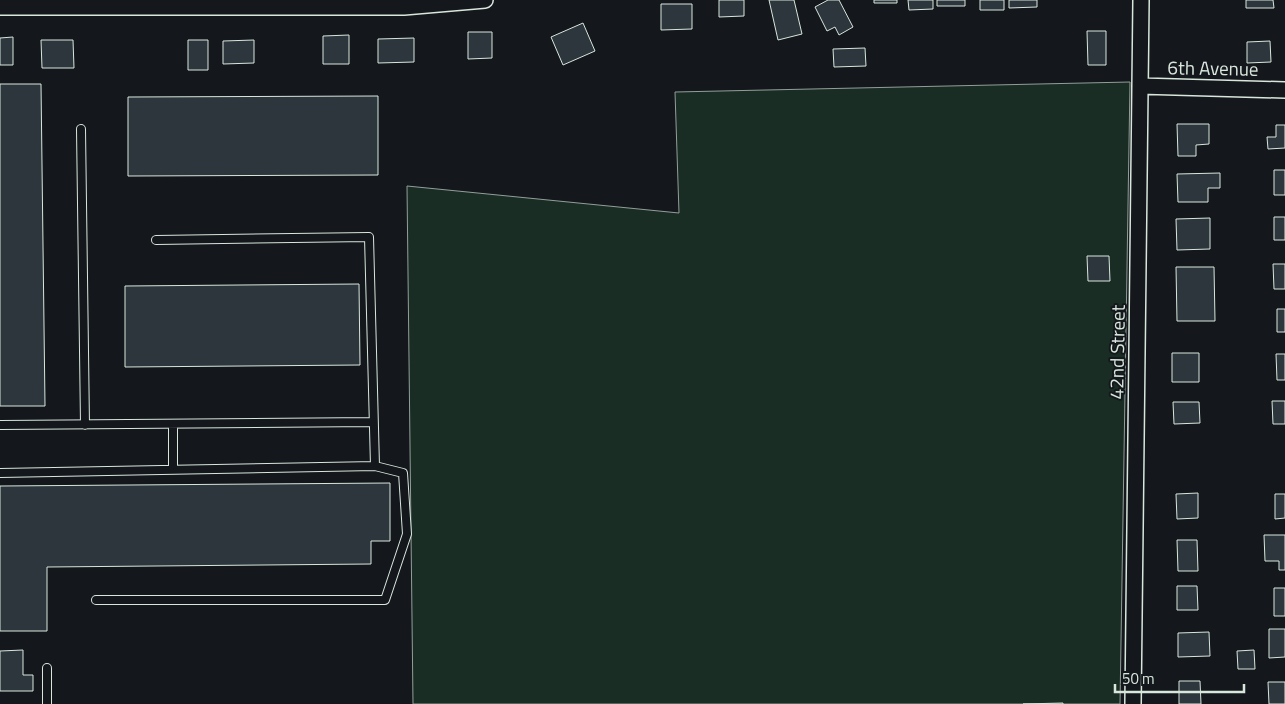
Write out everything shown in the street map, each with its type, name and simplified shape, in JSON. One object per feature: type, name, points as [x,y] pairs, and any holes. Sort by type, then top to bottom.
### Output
[{"type":"street","points":[[0,7],[401,4],[485,0]]},
{"type":"street","name":"42nd Street","points":[[1133,704],[1141,0]]},
{"type":"street","name":"6th Avenue","points":[[1140,86],[1285,90]]},
{"type":"lane","points":[[81,129],[86,424]]},
{"type":"lane","points":[[156,240],[369,237],[375,466]]},
{"type":"lane","points":[[0,425],[373,422]]},
{"type":"lane","points":[[173,424],[173,469]]},
{"type":"lane","points":[[0,473],[375,466],[403,473],[407,534],[385,600],[96,600]]},
{"type":"lane","points":[[47,668],[47,704]]},
{"type":"green space","points":[[1130,82],[1120,704],[413,704],[407,186],[679,213],[675,92]]},
{"type":"building","points":[[719,0],[744,0],[744,16],[719,17]]},
{"type":"building","points":[[769,0],[794,0],[802,34],[778,40]]},
{"type":"building","points":[[828,0],[839,0],[853,27],[839,35],[835,27],[827,31],[815,7]]},
{"type":"building","points":[[874,0],[897,0],[897,3],[874,3]]},
{"type":"building","points":[[908,0],[933,0],[933,9],[909,10]]},
{"type":"building","points":[[937,0],[965,0],[965,6],[937,6]]},
{"type":"building","points":[[980,0],[1004,0],[1004,10],[980,10]]},
{"type":"building","points":[[1009,0],[1037,0],[1037,7],[1009,8]]},
{"type":"building","points":[[1246,0],[1273,0],[1274,8],[1246,8]]},
{"type":"building","points":[[661,4],[692,4],[692,29],[661,30]]},
{"type":"building","points":[[583,23],[595,51],[563,65],[551,37]]},
{"type":"building","points":[[1087,31],[1106,31],[1106,65],[1088,65]]},
{"type":"building","points":[[468,32],[492,32],[492,58],[468,59]]},
{"type":"building","points":[[349,35],[349,64],[323,64],[323,36]]},
{"type":"building","points":[[13,37],[13,65],[0,65],[0,38]]},
{"type":"building","points":[[414,38],[414,62],[378,63],[378,39]]},
{"type":"building","points":[[41,40],[73,40],[74,68],[42,68]]},
{"type":"building","points":[[188,40],[208,40],[208,70],[188,70]]},
{"type":"building","points":[[254,40],[254,63],[223,64],[223,41]]},
{"type":"building","points":[[1270,41],[1271,62],[1247,63],[1247,42]]},
{"type":"building","points":[[865,48],[866,66],[834,67],[833,49]]},
{"type":"building","points":[[0,84],[41,84],[45,406],[0,406]]},
{"type":"building","points":[[378,96],[378,175],[128,176],[128,97]]},
{"type":"building","points":[[1177,124],[1209,124],[1209,144],[1196,145],[1196,156],[1178,156]]},
{"type":"building","points":[[1276,125],[1285,125],[1285,148],[1268,149],[1267,137],[1276,137]]},
{"type":"building","points":[[1274,170],[1285,170],[1285,195],[1274,195]]},
{"type":"building","points":[[1220,173],[1220,188],[1208,188],[1208,202],[1178,202],[1177,174]]},
{"type":"building","points":[[1274,217],[1285,217],[1285,240],[1274,240]]},
{"type":"building","points":[[1210,218],[1210,249],[1177,250],[1176,219]]},
{"type":"building","points":[[1087,256],[1109,256],[1110,281],[1088,281]]},
{"type":"building","points":[[1273,264],[1285,264],[1285,289],[1274,289]]},
{"type":"building","points":[[1176,267],[1214,267],[1215,321],[1177,321]]},
{"type":"building","points":[[359,284],[360,365],[125,367],[125,286]]},
{"type":"building","points":[[1277,309],[1285,309],[1285,332],[1277,332]]},
{"type":"building","points":[[1172,353],[1199,353],[1199,382],[1172,382]]},
{"type":"building","points":[[1276,354],[1285,354],[1285,380],[1277,380]]},
{"type":"building","points":[[1272,401],[1285,401],[1285,424],[1273,424]]},
{"type":"building","points":[[1173,402],[1199,402],[1200,423],[1174,424]]},
{"type":"building","points":[[390,483],[390,541],[371,541],[371,564],[47,567],[47,631],[0,631],[0,486]]},
{"type":"building","points":[[1198,493],[1198,518],[1177,519],[1176,494]]},
{"type":"building","points":[[1275,494],[1285,494],[1285,518],[1275,519]]},
{"type":"building","points":[[1264,535],[1285,535],[1285,570],[1279,570],[1279,561],[1265,561]]},
{"type":"building","points":[[1177,540],[1197,540],[1198,571],[1178,571]]},
{"type":"building","points":[[1177,586],[1197,586],[1198,610],[1177,610]]},
{"type":"building","points":[[1274,588],[1285,588],[1285,616],[1274,616]]},
{"type":"building","points":[[1269,629],[1285,629],[1285,657],[1269,658]]},
{"type":"building","points":[[1209,632],[1210,656],[1178,657],[1178,633]]},
{"type":"building","points":[[23,650],[23,675],[33,675],[33,691],[0,691],[0,651]]},
{"type":"building","points":[[1254,650],[1255,669],[1238,669],[1237,651]]},
{"type":"building","points":[[1179,681],[1200,681],[1201,704],[1179,704]]},
{"type":"building","points":[[1268,682],[1285,682],[1285,704],[1269,704]]},
{"type":"building","points":[[1063,703],[1063,704],[1023,704]]}]
